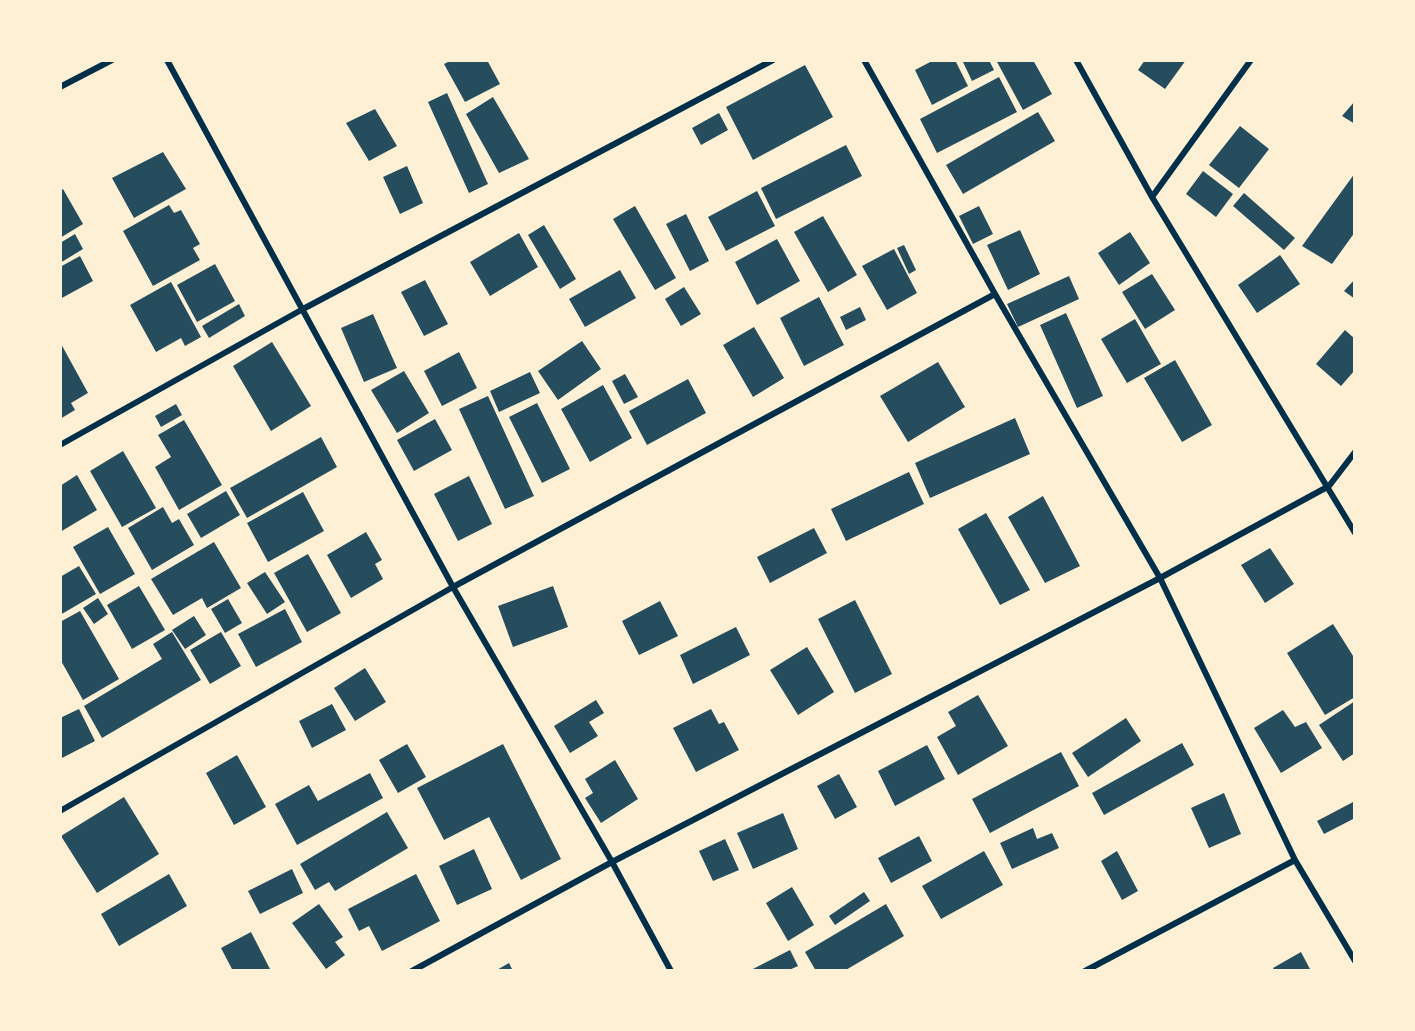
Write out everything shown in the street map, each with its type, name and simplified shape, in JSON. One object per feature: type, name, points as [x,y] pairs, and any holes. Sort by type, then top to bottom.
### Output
[{"type":"street","points":[[60,87],[112,60]]},
{"type":"street","points":[[167,60],[453,587],[612,862],[670,971]]},
{"type":"street","points":[[60,445],[303,309],[773,60]]},
{"type":"street","points":[[864,60],[995,294],[1160,578],[1295,860],[1355,961]]},
{"type":"street","points":[[1076,60],[1152,198],[1329,486],[1355,533]]},
{"type":"street","points":[[1152,198],[1251,60]]},
{"type":"street","points":[[60,811],[453,587],[995,294]]},
{"type":"street","points":[[412,971],[612,862],[1160,578],[1329,486],[1355,452]]},
{"type":"street","points":[[1084,971],[1295,860]]},
{"type":"building","points":[[452,60],[487,60],[500,84],[465,102],[444,64]]},
{"type":"building","points":[[934,60],[955,60],[968,86],[932,105],[915,70]]},
{"type":"building","points":[[962,60],[989,60],[994,70],[972,81]]},
{"type":"building","points":[[996,60],[1033,60],[1052,94],[1023,110]]},
{"type":"building","points":[[1145,60],[1186,60],[1165,89],[1138,70]]},
{"type":"building","points":[[805,65],[833,117],[753,160],[726,107]]},
{"type":"building","points":[[999,77],[1017,112],[937,153],[920,119]]},
{"type":"building","points":[[447,93],[488,184],[469,193],[428,102]]},
{"type":"building","points":[[493,97],[529,159],[499,173],[466,114]]},
{"type":"building","points":[[1355,101],[1355,124],[1342,116]]},
{"type":"building","points":[[375,109],[397,146],[369,161],[346,123]]},
{"type":"building","points":[[1038,112],[1055,141],[963,194],[946,165]]},
{"type":"building","points":[[719,113],[728,130],[701,145],[692,128]]},
{"type":"building","points":[[1240,126],[1269,149],[1239,188],[1209,165]]},
{"type":"building","points":[[846,145],[862,176],[776,219],[761,188]]},
{"type":"building","points":[[163,152],[186,189],[134,218],[112,178]]},
{"type":"building","points":[[407,166],[423,203],[400,214],[383,177]]},
{"type":"building","points":[[1203,171],[1233,194],[1216,217],[1186,194]]},
{"type":"building","points":[[1355,173],[1355,232],[1332,264],[1302,246]]},
{"type":"building","points":[[63,189],[83,224],[60,238],[60,191]]},
{"type":"building","points":[[757,191],[775,226],[726,251],[708,217]]},
{"type":"building","points":[[1244,193],[1295,238],[1284,250],[1233,206]]},
{"type":"building","points":[[169,205],[174,213],[181,210],[200,244],[193,248],[200,260],[153,286],[123,231]]},
{"type":"building","points":[[635,206],[676,278],[655,290],[613,219]]},
{"type":"building","points":[[979,206],[993,234],[973,244],[959,216]]},
{"type":"building","points":[[686,214],[709,261],[690,271],[666,224]]},
{"type":"building","points":[[823,216],[857,275],[828,292],[794,232]]},
{"type":"building","points":[[544,225],[576,279],[560,289],[528,235]]},
{"type":"building","points":[[1020,230],[1040,274],[1008,290],[987,245]]},
{"type":"building","points":[[1130,232],[1150,263],[1119,285],[1098,253]]},
{"type":"building","points":[[519,233],[538,267],[490,296],[470,262]]},
{"type":"building","points":[[75,234],[83,249],[60,263],[60,243]]},
{"type":"building","points":[[777,239],[800,281],[757,305],[735,262]]},
{"type":"building","points":[[904,245],[916,270],[909,274],[897,248]]},
{"type":"building","points":[[894,249],[917,293],[887,310],[862,266]]},
{"type":"building","points":[[1280,255],[1300,284],[1257,313],[1238,285]]},
{"type":"building","points":[[80,256],[93,281],[60,299],[60,267]]},
{"type":"building","points":[[215,264],[235,301],[197,322],[177,285]]},
{"type":"building","points":[[620,270],[636,298],[585,327],[569,299]]},
{"type":"building","points":[[1152,274],[1175,310],[1145,329],[1122,292]]},
{"type":"building","points":[[1069,276],[1079,299],[1018,327],[1007,304]]},
{"type":"building","points":[[1355,279],[1355,299],[1344,291]]},
{"type":"building","points":[[425,280],[448,324],[424,336],[401,292]]},
{"type":"building","points":[[171,282],[201,337],[185,346],[181,338],[156,352],[130,305]]},
{"type":"building","points":[[684,287],[701,314],[681,326],[665,299]]},
{"type":"building","points":[[819,297],[844,345],[804,366],[780,318]]},
{"type":"building","points":[[239,304],[245,316],[209,338],[202,326]]},
{"type":"building","points":[[860,307],[866,320],[846,330],[840,317]]},
{"type":"building","points":[[1066,313],[1103,396],[1077,408],[1040,325]]},
{"type":"building","points":[[373,314],[397,368],[364,382],[341,328]]},
{"type":"building","points":[[1135,319],[1161,364],[1127,383],[1101,339]]},
{"type":"building","points":[[754,327],[784,378],[753,397],[723,345]]},
{"type":"building","points":[[1345,330],[1355,339],[1355,370],[1341,386],[1316,364]]},
{"type":"building","points":[[582,341],[601,369],[558,400],[538,371]]},
{"type":"building","points":[[60,342],[88,393],[71,403],[75,410],[60,419]]},
{"type":"building","points":[[272,342],[311,406],[271,431],[233,366]]},
{"type":"building","points":[[459,352],[477,388],[442,406],[424,371]]},
{"type":"building","points":[[1175,360],[1212,425],[1182,442],[1144,378]]},
{"type":"building","points":[[938,362],[965,407],[908,442],[880,396]]},
{"type":"building","points":[[404,371],[429,413],[397,433],[371,390]]},
{"type":"building","points":[[530,372],[540,393],[499,412],[490,391]]},
{"type":"building","points":[[625,374],[638,397],[624,404],[612,381]]},
{"type":"building","points":[[688,379],[706,413],[647,445],[629,411]]},
{"type":"building","points":[[603,385],[632,438],[590,462],[561,409]]},
{"type":"building","points":[[488,396],[534,496],[505,509],[459,409]]},
{"type":"building","points":[[537,403],[570,469],[542,483],[509,417]]},
{"type":"building","points":[[176,404],[182,415],[161,427],[155,416]]},
{"type":"building","points":[[1015,418],[1030,454],[930,498],[915,463]]},
{"type":"building","points":[[435,419],[452,450],[414,471],[397,440]]},
{"type":"building","points":[[184,420],[222,485],[179,510],[155,467],[171,457],[158,435]]},
{"type":"building","points":[[321,437],[337,467],[247,518],[230,488]]},
{"type":"building","points":[[123,451],[156,508],[122,527],[90,471]]},
{"type":"building","points":[[909,472],[924,504],[846,541],[831,509]]},
{"type":"building","points":[[77,475],[97,510],[60,532],[60,486]]},
{"type":"building","points":[[469,476],[492,524],[458,541],[434,494]]},
{"type":"building","points":[[226,491],[240,515],[201,538],[187,514]]},
{"type":"building","points":[[303,492],[324,531],[268,562],[247,523]]},
{"type":"building","points":[[1043,496],[1080,566],[1045,583],[1008,517]]},
{"type":"building","points":[[163,507],[172,523],[179,519],[194,545],[152,570],[128,528]]},
{"type":"building","points":[[986,513],[1030,590],[1000,605],[958,529]]},
{"type":"building","points":[[108,527],[135,574],[100,594],[73,547]]},
{"type":"building","points":[[814,528],[827,553],[770,583],[757,557]]},
{"type":"building","points":[[366,532],[382,560],[375,564],[383,579],[351,598],[327,555]]},
{"type":"building","points":[[214,542],[241,588],[207,608],[202,598],[173,615],[151,579]]},
{"type":"building","points":[[1270,548],[1294,584],[1265,603],[1241,565]]},
{"type":"building","points":[[308,554],[341,613],[307,632],[274,573]]},
{"type":"building","points":[[79,566],[96,594],[60,615],[60,577]]},
{"type":"building","points":[[265,572],[285,602],[267,614],[247,583]]},
{"type":"building","points":[[139,586],[165,630],[132,649],[107,605]]},
{"type":"building","points":[[553,586],[568,627],[513,647],[498,606]]},
{"type":"building","points":[[98,598],[108,614],[94,624],[83,608]]},
{"type":"building","points":[[228,599],[242,623],[225,633],[211,609]]},
{"type":"building","points":[[855,600],[892,674],[855,693],[818,619]]},
{"type":"building","points":[[660,601],[678,636],[639,655],[622,621]]},
{"type":"building","points":[[285,609],[302,642],[256,667],[238,634]]},
{"type":"building","points":[[80,611],[119,679],[83,700],[60,659],[60,622]]},
{"type":"building","points":[[194,616],[206,635],[185,649],[172,630]]},
{"type":"building","points":[[1333,624],[1355,659],[1355,697],[1325,715],[1287,653]]},
{"type":"building","points":[[736,627],[750,655],[693,684],[680,655]]},
{"type":"building","points":[[172,632],[201,680],[102,738],[84,706],[162,659],[153,644]]},
{"type":"building","points":[[221,632],[241,666],[210,684],[190,650]]},
{"type":"building","points":[[807,647],[834,692],[798,715],[770,670]]},
{"type":"building","points":[[365,668],[386,702],[355,721],[334,688]]},
{"type":"building","points":[[978,695],[1008,746],[958,775],[937,737],[956,726],[948,712]]},
{"type":"building","points":[[596,700],[604,713],[589,722],[598,736],[570,753],[554,726]]},
{"type":"building","points":[[1355,701],[1355,753],[1343,761],[1319,725]]},
{"type":"building","points":[[332,704],[346,730],[312,748],[299,721]]},
{"type":"building","points":[[79,709],[95,741],[60,759],[60,718]]},
{"type":"building","points":[[711,709],[719,724],[724,722],[739,750],[696,772],[673,728]]},
{"type":"building","points":[[1283,710],[1295,727],[1306,722],[1322,748],[1281,773],[1254,728]]},
{"type":"building","points":[[1126,718],[1141,741],[1088,777],[1072,753]]},
{"type":"building","points":[[1182,743],[1194,765],[1104,815],[1092,793]]},
{"type":"building","points":[[407,744],[426,777],[398,793],[379,760]]},
{"type":"building","points":[[503,744],[561,859],[521,880],[489,817],[444,840],[417,788]]},
{"type":"building","points":[[927,745],[945,779],[895,806],[878,771]]},
{"type":"building","points":[[1061,752],[1079,786],[990,833],[972,799]]},
{"type":"building","points":[[237,755],[266,807],[234,825],[206,773]]},
{"type":"building","points":[[615,760],[638,799],[601,823],[585,798],[593,793],[585,779]]},
{"type":"building","points":[[370,773],[383,798],[297,845],[275,804],[309,785],[318,801]]},
{"type":"building","points":[[839,774],[857,807],[835,819],[817,786]]},
{"type":"building","points":[[1224,793],[1241,834],[1209,848],[1191,808]]},
{"type":"building","points":[[124,797],[159,854],[97,893],[61,836]]},
{"type":"building","points":[[1355,801],[1355,818],[1324,834],[1317,821]]},
{"type":"building","points":[[387,812],[408,848],[335,891],[329,882],[315,890],[300,864]]},
{"type":"building","points":[[783,813],[798,849],[753,869],[737,833]]},
{"type":"building","points":[[1033,828],[1037,839],[1052,833],[1059,848],[1012,869],[1000,843]]},
{"type":"building","points":[[919,836],[932,861],[891,883],[878,858]]},
{"type":"building","points":[[725,839],[739,870],[713,881],[699,851]]},
{"type":"building","points":[[474,849],[492,889],[457,905],[439,866]]},
{"type":"building","points":[[984,851],[1003,885],[941,919],[922,886]]},
{"type":"building","points":[[1117,851],[1138,891],[1122,900],[1101,861]]},
{"type":"building","points":[[292,869],[303,893],[260,914],[248,891]]},
{"type":"building","points":[[169,874],[187,906],[119,946],[101,914]]},
{"type":"building","points":[[416,874],[440,921],[382,951],[369,926],[359,931],[348,909]]},
{"type":"building","points":[[792,887],[814,925],[788,941],[766,903]]},
{"type":"building","points":[[864,892],[870,901],[835,925],[829,916]]},
{"type":"building","points":[[319,904],[343,937],[335,942],[345,955],[326,969],[292,923]]},
{"type":"building","points":[[886,904],[904,936],[844,971],[816,971],[805,952]]},
{"type":"building","points":[[251,932],[271,971],[233,971],[221,948]]},
{"type":"building","points":[[790,950],[798,966],[787,971],[749,971]]},
{"type":"building","points":[[1301,952],[1311,971],[1275,971],[1273,968]]},
{"type":"building","points":[[509,963],[513,971],[495,971]]}]
